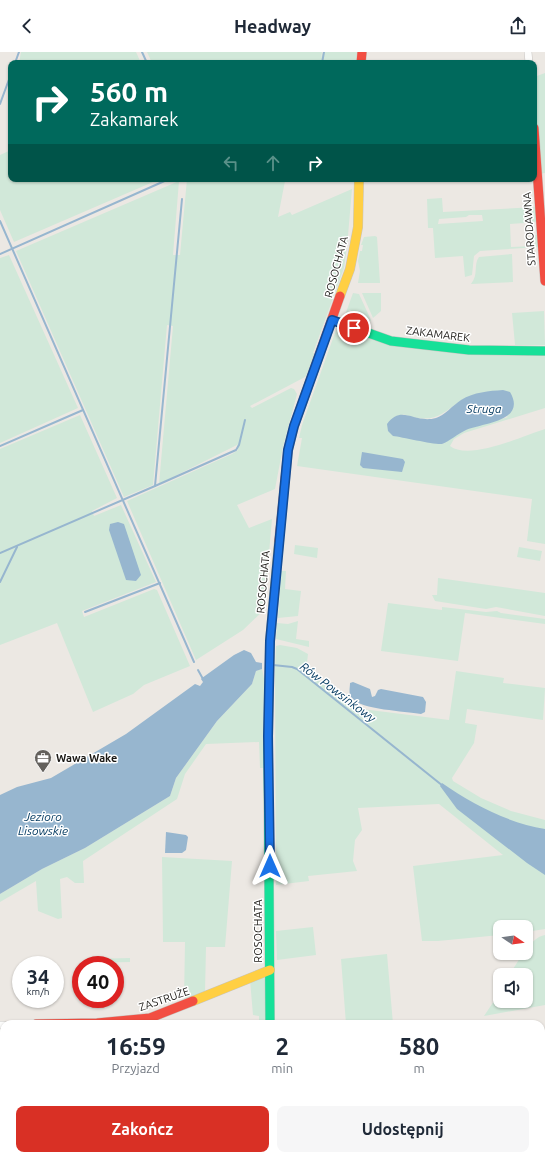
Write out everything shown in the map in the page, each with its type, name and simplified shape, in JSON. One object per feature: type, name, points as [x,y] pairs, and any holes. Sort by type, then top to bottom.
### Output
[{"type":"street","name":"STARODAWNA","points":[[537,170],[545,281]]},
{"type":"street","name":"ROSOCHATA","points":[[270,1020],[269,671],[271,622],[289,442],[346,281],[355,247],[359,215],[359,182]]},
{"type":"street","name":"ZAKAMAREK","points":[[332,320],[391,341],[469,350],[545,351]]},
{"type":"street","name":"ZASTRUŻE","points":[[123,1020],[145,1019],[220,991],[270,970]]},
{"type":"green space","points":[[21,52],[136,52],[140,60],[20,60]]},
{"type":"green space","points":[[147,52],[322,52],[321,58],[323,52],[357,52],[356,60],[151,60]]},
{"type":"green space","points":[[545,73],[545,173],[539,174],[537,135],[537,76]]},
{"type":"green space","points":[[8,151],[8,182],[153,182],[14,242],[0,210],[0,155]]},
{"type":"green space","points":[[179,182],[173,255],[180,255],[187,182],[285,182],[278,217],[290,212],[292,215],[352,189],[344,268],[313,353],[315,354],[310,370],[305,377],[250,406],[252,408],[291,388],[294,389],[297,394],[283,447],[275,489],[237,505],[249,528],[272,519],[264,610],[243,630],[196,660],[127,501],[232,454],[238,450],[237,445],[159,484],[173,326],[167,325],[153,485],[124,497],[16,251]]},
{"type":"green space","points":[[442,198],[443,212],[537,207],[538,222],[510,224],[511,247],[535,246],[534,235],[539,235],[539,247],[480,251],[474,256],[472,275],[465,277],[463,256],[435,258],[433,228],[428,228],[427,199]],"holes":[[[469,215],[482,215],[483,221],[438,224],[439,219],[466,217]]]},
{"type":"green space","points":[[364,237],[377,237],[380,283],[358,283],[360,271],[358,261],[363,245],[361,245]]},
{"type":"green space","points":[[512,254],[513,282],[471,284],[475,277],[476,263],[479,257]]},
{"type":"green space","points":[[9,255],[78,408],[0,443],[0,258]]},
{"type":"green space","points":[[353,293],[359,294],[371,320],[367,328],[365,327],[368,318],[349,310],[345,319],[344,318]]},
{"type":"green space","points":[[362,293],[381,293],[381,311],[373,318]]},
{"type":"green space","points":[[544,311],[545,345],[515,345],[512,313]]},
{"type":"green space","points":[[340,329],[389,344],[545,353],[545,408],[464,433],[454,439],[450,446],[459,450],[470,451],[483,449],[545,429],[545,544],[527,541],[532,499],[297,466],[302,438],[299,438],[302,425],[336,330]],"holes":[[[463,399],[508,417],[467,429],[442,444],[402,414],[421,418],[435,417]]]},
{"type":"green space","points":[[80,415],[117,498],[92,511],[94,516],[121,505],[156,582],[82,611],[84,617],[154,589],[157,590],[190,666],[144,685],[133,694],[93,712],[57,623],[0,645],[0,449]]},
{"type":"green space","points":[[295,545],[318,548],[317,558],[294,554]]},
{"type":"green space","points":[[519,547],[542,551],[540,561],[517,557]]},
{"type":"green space","points":[[281,571],[286,571],[285,589],[301,591],[298,616],[278,618]]},
{"type":"green space","points":[[438,578],[545,593],[545,616],[496,607],[486,609],[435,601],[432,595],[437,595]]},
{"type":"green space","points":[[388,603],[442,610],[442,607],[486,612],[497,611],[501,613],[545,619],[545,624],[465,613],[458,661],[381,651]]},
{"type":"green space","points":[[298,621],[296,639],[309,641],[309,647],[276,639],[277,623],[288,624]]},
{"type":"green space","points":[[280,645],[297,648],[308,654],[306,671],[354,708],[449,720],[456,671],[504,678],[503,683],[545,688],[543,720],[467,709],[465,723],[477,725],[474,743],[452,778],[453,781],[481,798],[511,811],[545,820],[545,929],[533,931],[533,920],[493,920],[493,936],[422,941],[413,866],[503,855],[439,804],[358,808],[362,830],[355,840],[353,861],[357,871],[308,876],[309,881],[276,885],[276,646]]},
{"type":"green space","points":[[262,669],[265,683],[265,768],[260,768],[259,742],[206,744],[185,774],[177,799],[83,861],[84,883],[75,883],[67,877],[60,879],[62,918],[58,919],[38,911],[36,881],[0,902],[0,894],[42,869],[85,848],[170,796],[176,778],[217,721],[252,684],[256,671]]},
{"type":"green space","points":[[162,857],[232,861],[225,947],[206,947],[205,993],[184,1001],[185,942],[163,942]]},
{"type":"green space","points":[[313,927],[316,955],[277,960],[276,931]]},
{"type":"green space","points":[[545,935],[545,1005],[533,1007],[533,968],[514,968],[519,960],[533,960],[533,941]]},
{"type":"green space","points":[[387,954],[393,1020],[346,1020],[341,959]]},
{"type":"green space","points":[[124,958],[130,958],[130,962],[124,962]]},
{"type":"green space","points":[[261,975],[265,979],[267,1020],[259,1020],[259,1016],[253,1015],[250,980]]},
{"type":"green space","points":[[493,1002],[493,1008],[528,1008],[484,1016]]},
{"type":"water","name":"Struga","points":[[503,390],[510,392],[514,402],[513,409],[508,415],[492,423],[466,430],[442,444],[393,436],[388,431],[387,424],[398,415],[421,419],[436,418],[466,397],[482,392]]},
{"type":"water","points":[[362,452],[403,459],[405,462],[402,472],[363,468],[360,465]]},
{"type":"water","points":[[118,522],[124,524],[141,575],[136,581],[126,580],[109,530],[110,524]]},
{"type":"water","name":"Jezioro Lisowskie","points":[[244,650],[251,653],[256,662],[262,663],[262,669],[256,671],[252,684],[217,721],[176,778],[170,796],[85,848],[42,869],[0,894],[0,795],[17,787],[51,778],[126,734],[195,684],[200,686],[203,682],[201,679],[202,678],[234,655]]},
{"type":"water","points":[[353,682],[370,689],[372,697],[375,696],[378,690],[381,689],[423,697],[426,702],[425,712],[421,714],[374,708],[364,705],[357,702],[351,696],[350,683]]},
{"type":"water","points":[[442,783],[491,812],[518,822],[545,829],[545,875],[527,863],[457,809],[440,786]]},
{"type":"water","points":[[166,832],[186,835],[188,837],[186,850],[182,853],[165,853]]},
{"type":"waterway","points":[[16,60],[19,52]]},
{"type":"waterway","points":[[142,52],[146,60]]},
{"type":"waterway","points":[[323,60],[324,52]]},
{"type":"waterway","points":[[0,104],[8,82]]},
{"type":"waterway","points":[[0,254],[162,182]]},
{"type":"waterway","points":[[0,553],[155,486],[182,199]]},
{"type":"waterway","points":[[0,221],[194,662]]},
{"type":"waterway","points":[[0,446],[83,410]]},
{"type":"waterway","points":[[155,486],[236,450],[239,445],[245,420]]},
{"type":"waterway","points":[[0,582],[17,547]]},
{"type":"waterway","points":[[85,612],[160,583]]},
{"type":"waterway","name":"Rów Powsinkowy","points":[[273,665],[297,669],[443,786]]},
{"type":"waterway","points":[[198,670],[203,679]]},
{"type":"traffic: fast","points":[[332,320],[391,341],[469,350],[545,351]]},
{"type":"traffic: fast","points":[[268,743],[270,1020]]},
{"type":"traffic: slow","points":[[340,296],[350,269],[358,227],[359,182]]},
{"type":"traffic: slow","points":[[268,743],[270,641],[279,541]]},
{"type":"traffic: slow","points":[[193,1001],[270,970]]},
{"type":"traffic: jam","points":[[361,60],[362,52]]},
{"type":"traffic: jam","points":[[537,170],[545,281]]},
{"type":"traffic: jam","points":[[279,541],[288,450],[294,426],[340,296]]},
{"type":"traffic: jam","points":[[129,1020],[150,1018],[193,1001]]},
{"type":"place","name":"Wawa Wake","points":[[43,773]]},
{"type":"route","points":[[270,866],[268,736],[270,641],[289,442],[332,320],[354,328]]}]
